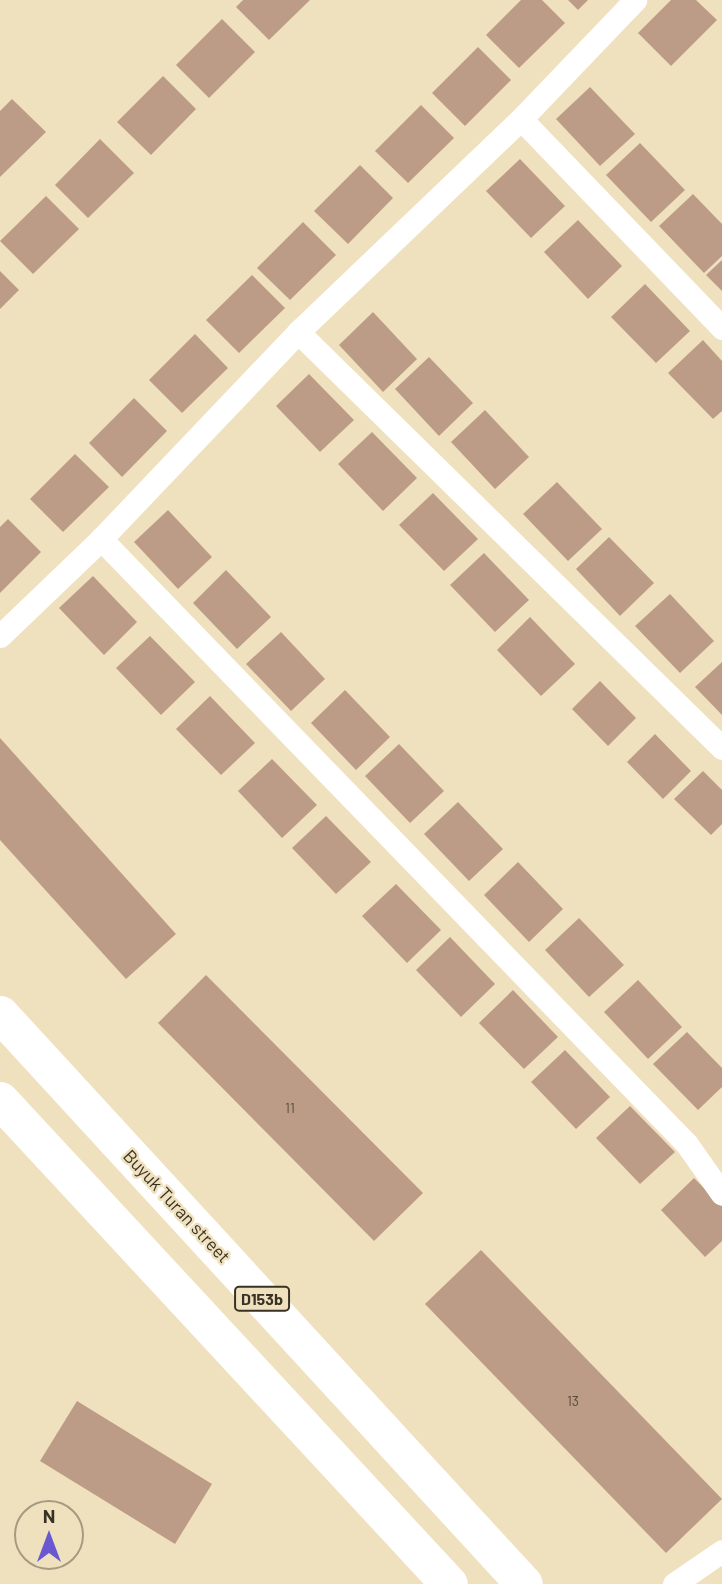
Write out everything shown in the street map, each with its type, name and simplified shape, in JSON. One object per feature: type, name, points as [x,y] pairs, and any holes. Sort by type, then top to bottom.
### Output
[{"type":"main road","name":"Buyuk Turan street","points":[[0,1014],[524,1584]]},
{"type":"main road","points":[[0,1100],[449,1584]]},
{"type":"street","points":[[0,636],[101,539],[298,332],[521,119],[635,0]]},
{"type":"street","points":[[521,119],[722,328]]},
{"type":"street","points":[[298,332],[722,748]]},
{"type":"street","points":[[101,539],[686,1143],[722,1194]]},
{"type":"street","points":[[674,1584],[722,1551]]},
{"type":"building","points":[[243,0],[310,0],[269,40],[236,7]]},
{"type":"building","points":[[521,0],[542,0],[565,23],[519,68],[486,35]]},
{"type":"building","points":[[568,0],[588,0],[578,10]]},
{"type":"building","points":[[671,0],[696,0],[717,20],[671,66],[638,33]]},
{"type":"building","points":[[222,19],[255,52],[209,98],[176,65]]},
{"type":"building","points":[[478,47],[511,80],[465,126],[432,93]]},
{"type":"building","points":[[163,76],[196,109],[151,155],[117,122]]},
{"type":"building","points":[[590,87],[635,134],[600,166],[556,119]]},
{"type":"building","points":[[12,99],[46,132],[0,177],[0,111]]},
{"type":"building","points":[[421,105],[454,138],[408,183],[375,151]]},
{"type":"building","points":[[100,139],[134,173],[88,218],[55,185]]},
{"type":"building","points":[[640,143],[685,190],[651,222],[606,175]]},
{"type":"building","points":[[520,159],[565,206],[531,238],[486,191]]},
{"type":"building","points":[[360,165],[393,198],[348,244],[314,211]]},
{"type":"building","points":[[693,194],[722,224],[722,256],[704,273],[659,226]]},
{"type":"building","points":[[46,196],[79,229],[33,274],[0,241]]},
{"type":"building","points":[[578,220],[622,266],[588,299],[544,252]]},
{"type":"building","points":[[303,222],[336,255],[290,300],[257,268]]},
{"type":"building","points":[[722,260],[722,291],[706,275]]},
{"type":"building","points":[[0,271],[19,290],[0,309]]},
{"type":"building","points":[[252,275],[285,308],[239,353],[206,320]]},
{"type":"building","points":[[645,284],[690,331],[656,363],[611,317]]},
{"type":"building","points":[[373,312],[417,359],[383,392],[339,345]]},
{"type":"building","points":[[195,334],[228,368],[182,413],[149,380]]},
{"type":"building","points":[[703,340],[722,361],[722,411],[713,419],[668,373]]},
{"type":"building","points":[[429,357],[473,403],[439,436],[395,389]]},
{"type":"building","points":[[309,374],[354,420],[320,452],[276,406]]},
{"type":"building","points":[[134,398],[167,431],[122,477],[89,443]]},
{"type":"building","points":[[485,410],[529,457],[495,489],[451,442]]},
{"type":"building","points":[[372,432],[417,478],[383,511],[338,464]]},
{"type":"building","points":[[75,454],[109,487],[63,532],[30,499]]},
{"type":"building","points":[[557,482],[602,529],[568,561],[523,514]]},
{"type":"building","points":[[433,493],[478,539],[444,571],[399,525]]},
{"type":"building","points":[[168,510],[212,557],[178,589],[134,542]]},
{"type":"building","points":[[8,519],[41,552],[0,593],[0,527]]},
{"type":"building","points":[[609,537],[654,583],[620,616],[576,569]]},
{"type":"building","points":[[484,553],[529,600],[495,632],[450,585]]},
{"type":"building","points":[[226,570],[271,617],[237,649],[193,603]]},
{"type":"building","points":[[93,576],[137,622],[104,655],[59,608]]},
{"type":"building","points":[[670,594],[714,641],[680,673],[635,626]]},
{"type":"building","points":[[530,617],[575,664],[541,696],[497,650]]},
{"type":"building","points":[[281,632],[325,679],[291,711],[246,664]]},
{"type":"building","points":[[150,636],[195,682],[161,715],[116,668]]},
{"type":"building","points":[[722,662],[722,715],[695,687]]},
{"type":"building","points":[[600,681],[636,718],[608,746],[572,709]]},
{"type":"building","points":[[345,690],[390,737],[356,770],[311,723]]},
{"type":"building","points":[[210,696],[255,743],[221,775],[176,729]]},
{"type":"building","points":[[655,734],[691,771],[663,799],[627,762]]},
{"type":"building","points":[[0,738],[176,934],[126,979],[0,840]]},
{"type":"building","points":[[399,744],[444,791],[410,823],[365,776]]},
{"type":"building","points":[[272,759],[317,805],[282,838],[238,791]]},
{"type":"building","points":[[703,771],[722,790],[722,824],[711,835],[674,799]]},
{"type":"building","points":[[458,802],[503,849],[469,881],[424,834]]},
{"type":"building","points":[[326,816],[371,862],[336,894],[292,848]]},
{"type":"building","points":[[518,862],[563,909],[529,942],[484,895]]},
{"type":"building","points":[[396,884],[441,930],[407,963],[362,916]]},
{"type":"building","points":[[579,918],[624,965],[589,997],[545,950]]},
{"type":"building","points":[[450,937],[495,984],[461,1017],[416,970]]},
{"type":"building","points":[[206,975],[423,1193],[374,1241],[158,1023]]},
{"type":"building","points":[[638,980],[682,1027],[648,1059],[604,1012]]},
{"type":"building","points":[[513,990],[558,1037],[524,1069],[479,1023]]},
{"type":"building","points":[[687,1032],[722,1068],[722,1087],[698,1110],[653,1064]]},
{"type":"building","points":[[565,1050],[610,1097],[576,1129],[531,1082]]},
{"type":"building","points":[[630,1106],[675,1152],[640,1184],[596,1138]]},
{"type":"building","points":[[694,1178],[722,1206],[722,1241],[705,1257],[661,1210]]},
{"type":"building","points":[[481,1250],[722,1499],[666,1553],[425,1304]]},
{"type":"building","points":[[77,1401],[212,1484],[175,1544],[40,1461]]}]
